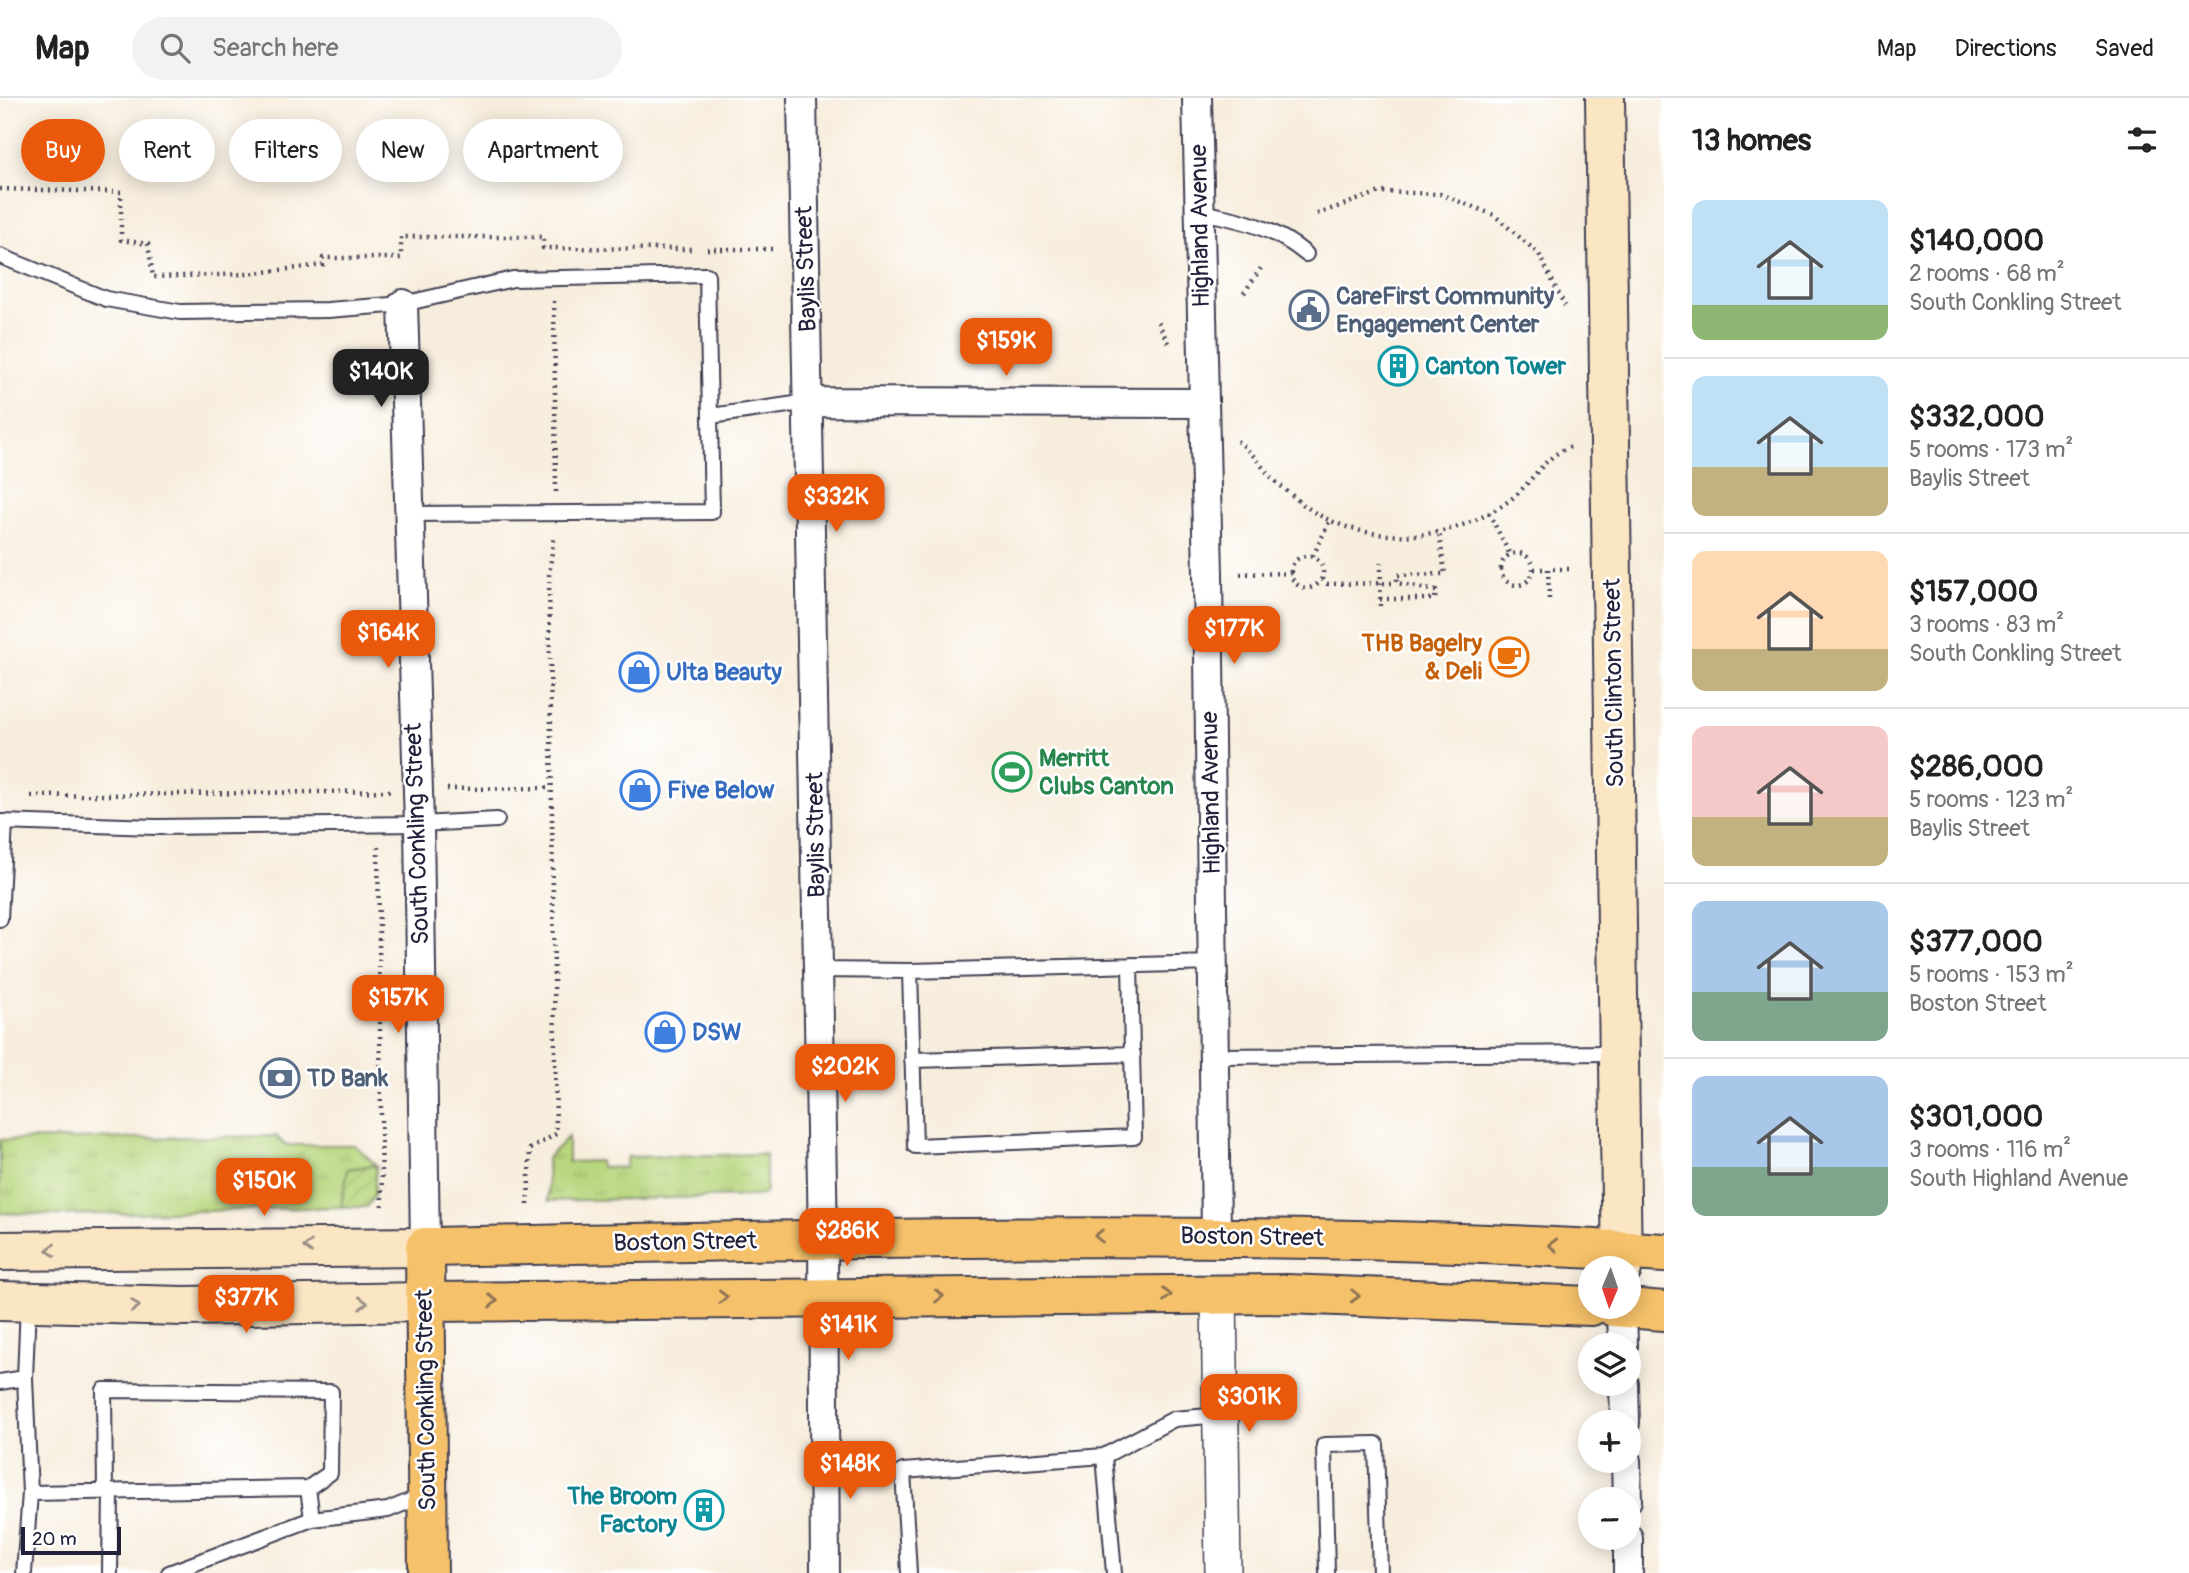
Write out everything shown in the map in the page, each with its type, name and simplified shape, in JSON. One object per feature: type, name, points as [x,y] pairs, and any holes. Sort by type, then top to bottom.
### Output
[{"type":"main road","name":"South Clinton Street","points":[[1605,98],[1622,1256]]},
{"type":"main road","name":"Boston Street","points":[[0,1251],[425,1247],[823,1238],[1216,1235],[1578,1256]]},
{"type":"main road","name":"South Conkling Street","points":[[425,1247],[428,1573]]},
{"type":"main road","name":"Boston Street","points":[[1642,1256],[1664,1253]]},
{"type":"main road","points":[[14,1302],[183,1306],[822,1296],[1219,1295],[1504,1301],[1578,1305]]},
{"type":"main road","points":[[1642,1309],[1664,1311]]},
{"type":"street","name":"Baylis Street","points":[[802,98],[823,1238],[825,1573]]},
{"type":"street","name":"Highland Avenue","points":[[1197,98],[1214,963],[1216,1235]]},
{"type":"street","name":"South Conkling Street","points":[[403,304],[407,514],[419,824],[425,1247]]},
{"type":"street","points":[[809,402],[1203,403]]},
{"type":"street","points":[[1219,1295],[1223,1573]]},
{"type":"street","points":[[1628,1550],[1628,1573]]},
{"type":"lane","points":[[1200,212],[1241,220],[1286,237],[1306,254]]},
{"type":"lane","points":[[0,256],[106,299],[180,312],[319,310],[403,304],[513,279],[707,275],[712,512],[407,514]]},
{"type":"lane","points":[[711,415],[809,402]]},
{"type":"lane","points":[[0,919],[2,822],[156,827],[382,825],[497,820]]},
{"type":"lane","points":[[818,970],[909,971],[1214,963]]},
{"type":"lane","points":[[909,971],[915,1146],[1135,1137],[1130,965]]},
{"type":"lane","points":[[1215,1056],[1619,1052]]},
{"type":"lane","points":[[912,1060],[1133,1054]]},
{"type":"lane","points":[[14,1302],[24,1378],[30,1493],[24,1573]]},
{"type":"lane","points":[[0,1382],[24,1378]]},
{"type":"lane","points":[[30,1493],[108,1492],[308,1488],[330,1473],[331,1392],[104,1390],[108,1492],[110,1573]]},
{"type":"lane","points":[[909,1573],[903,1471],[1104,1456],[1174,1419],[1221,1415]]},
{"type":"lane","points":[[1327,1573],[1324,1445],[1376,1444],[1380,1573]]},
{"type":"lane","points":[[1104,1456],[1114,1573]]},
{"type":"lane","points":[[308,1488],[312,1519]]},
{"type":"lane","points":[[169,1573],[312,1519],[388,1510],[427,1494]]},
{"type":"path","points":[[0,189],[121,192],[121,240],[148,244],[153,277],[247,274],[323,265],[323,258],[401,258],[401,237],[543,237],[543,248],[804,250]]},
{"type":"path","points":[[1317,214],[1380,191],[1440,194],[1494,215],[1539,254],[1565,306]]},
{"type":"path","points":[[528,1205],[530,1149],[556,1134],[550,576],[556,511],[554,278],[558,248]]},
{"type":"path","points":[[1244,293],[1261,268]]},
{"type":"path","points":[[1158,322],[1174,354]]},
{"type":"path","points":[[1237,441],[1252,452],[1277,484],[1318,515],[1366,533],[1417,536],[1467,525],[1489,513],[1512,499],[1547,462],[1570,447],[1579,445]]},
{"type":"path","points":[[1489,513],[1510,555]]},
{"type":"path","points":[[1313,556],[1329,520]]},
{"type":"path","points":[[1397,583],[1397,575],[1445,574],[1439,532]]},
{"type":"path","points":[[1523,554],[1531,561],[1534,569],[1532,577],[1524,584],[1509,583],[1501,570],[1504,560],[1510,555],[1523,554]]},
{"type":"path","points":[[1313,556],[1322,563],[1322,579],[1314,587],[1304,588],[1294,582],[1291,573],[1298,559],[1313,556]]},
{"type":"path","points":[[1380,606],[1381,562]]},
{"type":"path","points":[[1534,569],[1571,569]]},
{"type":"path","points":[[1548,569],[1549,599]]},
{"type":"path","points":[[1240,574],[1291,573]]},
{"type":"path","points":[[1322,579],[1327,584],[1397,583],[1436,591],[1435,599],[1380,599]]},
{"type":"path","points":[[28,796],[551,788]]},
{"type":"path","points":[[382,1207],[377,852],[388,791]]},
{"type":"green space","points":[[276,1136],[285,1145],[355,1145],[376,1165],[348,1169],[341,1207],[64,1215],[0,1213],[0,1140]]},
{"type":"green space","points":[[568,1137],[568,1162],[600,1161],[601,1167],[625,1168],[627,1157],[766,1154],[766,1190],[763,1195],[751,1196],[548,1201],[547,1158]]},
{"type":"green space","points":[[376,1165],[374,1196],[367,1207],[341,1207],[348,1169]]},
{"type":"place","name":"CareFirst Community Engagement Center","points":[[1309,310]]},
{"type":"place","name":"Canton Tower","points":[[1398,366]]},
{"type":"place","name":"THB Bagelry & Deli","points":[[1509,657]]},
{"type":"place","name":"Ulta Beauty","points":[[639,672]]},
{"type":"place","name":"Merritt Clubs Canton","points":[[1012,772]]},
{"type":"place","name":"Five Below","points":[[640,790]]},
{"type":"place","name":"DSW","points":[[665,1032]]},
{"type":"place","name":"TD Bank","points":[[280,1078]]},
{"type":"place","name":"The Broom Factory","points":[[704,1510]]}]
